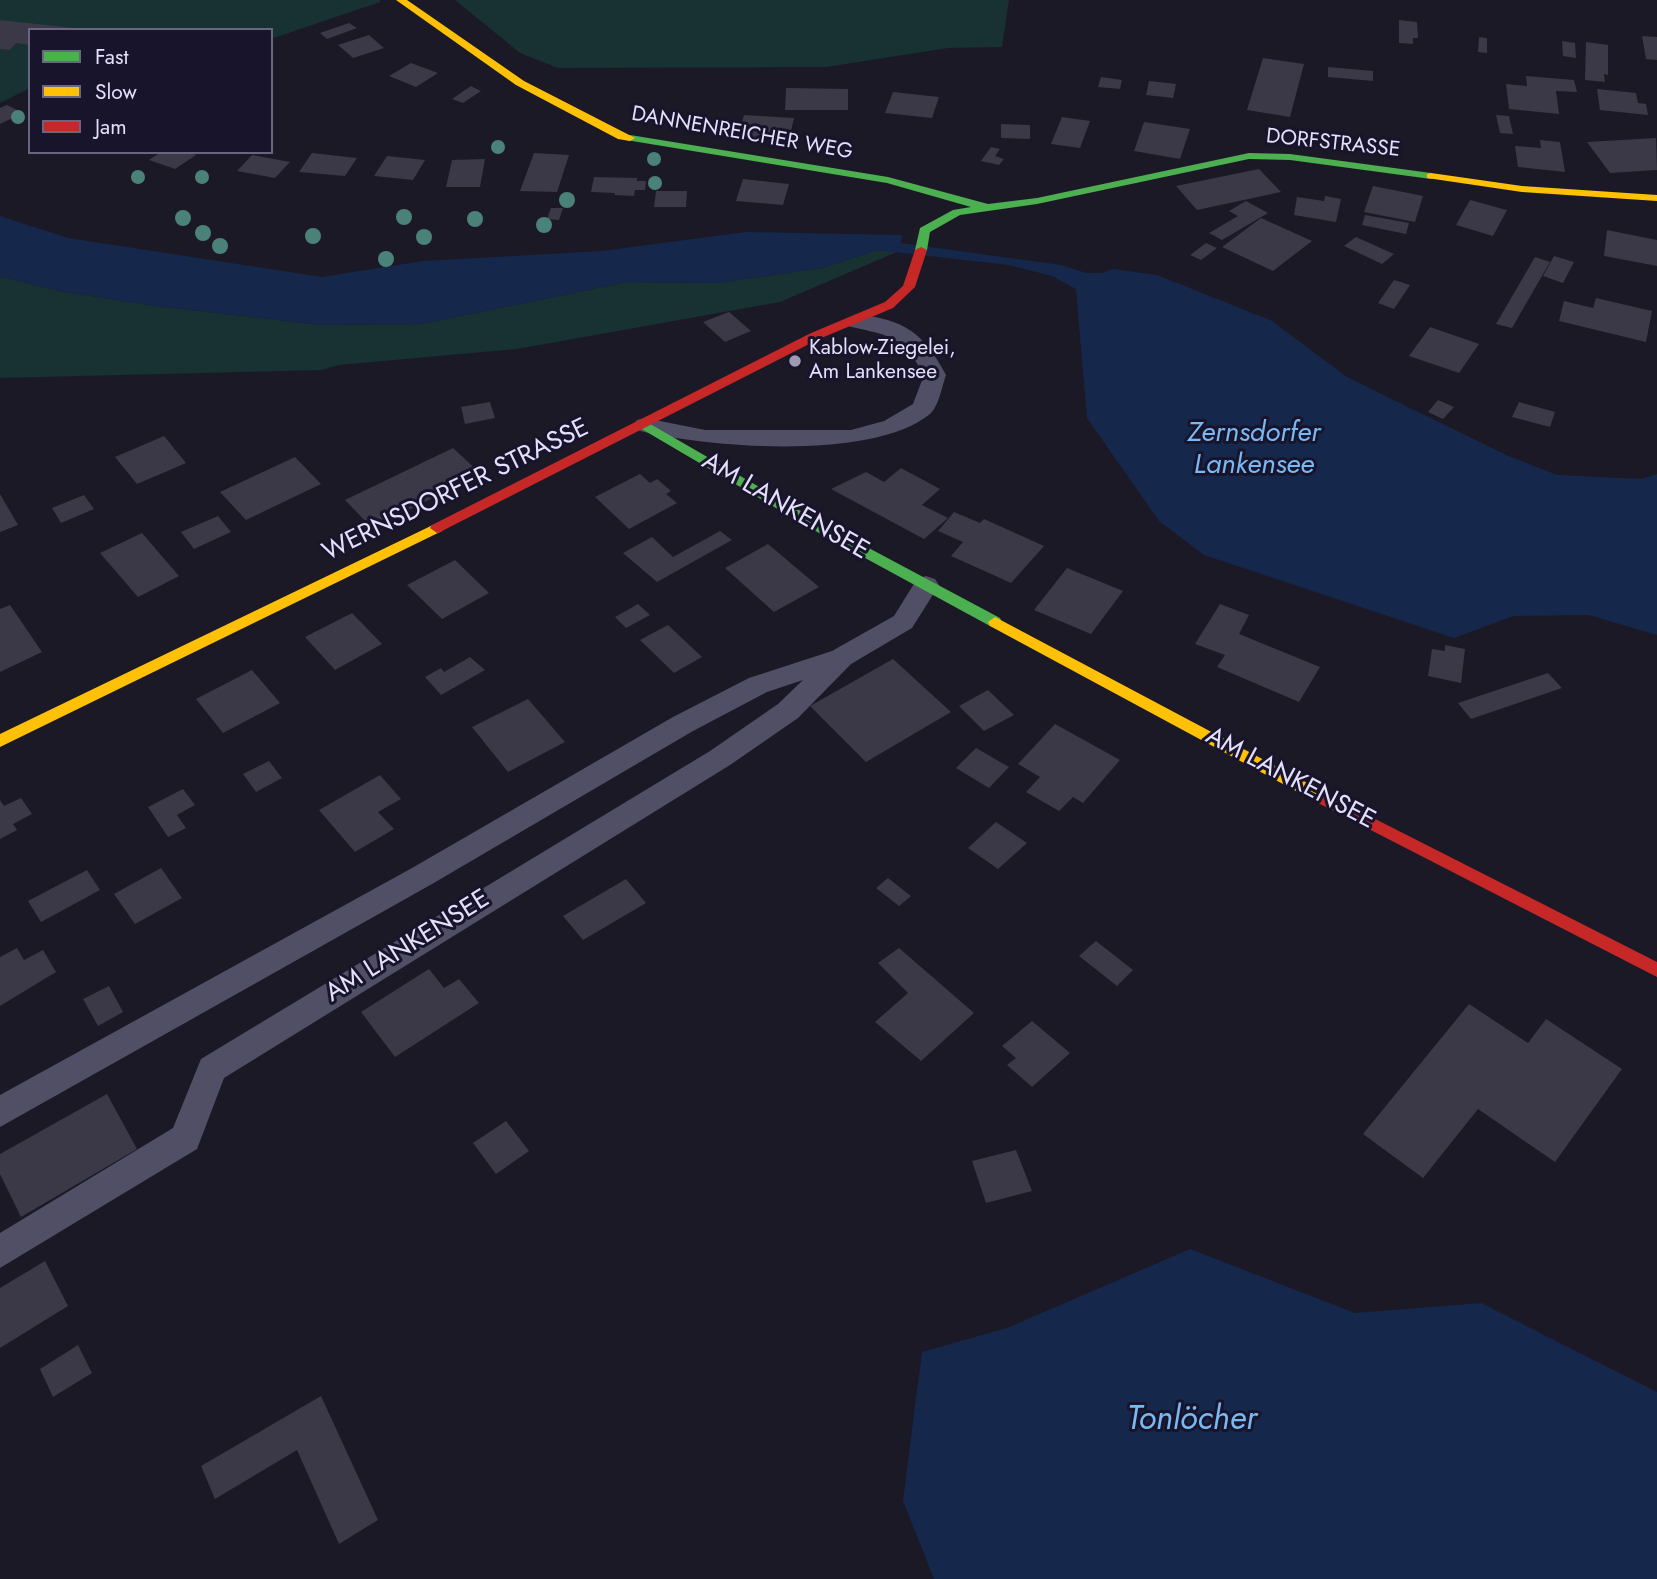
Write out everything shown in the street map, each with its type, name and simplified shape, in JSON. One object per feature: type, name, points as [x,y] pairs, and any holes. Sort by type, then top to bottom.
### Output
[{"type":"street","name":"DANNENREICHER WEG","points":[[401,0],[520,83],[622,136],[888,180],[985,207]]},
{"type":"street","name":"DORFSTRASSE","points":[[918,267],[924,230],[957,212],[1037,201],[1250,156],[1290,157],[1522,189],[1657,198]]},
{"type":"street","name":"WERNSDORFER STRASSE","points":[[0,741],[645,425],[803,342],[856,321],[904,296],[918,267]]},
{"type":"street","name":"AM LANKENSEE","points":[[645,425],[739,484],[1163,713],[1657,970]]},
{"type":"lane","points":[[645,425],[705,437],[851,437],[892,428],[923,408],[935,375],[921,347],[907,334],[884,324],[856,321]]},
{"type":"lane","name":"AM LANKENSEE","points":[[0,1112],[110,1048],[422,876],[683,724],[758,685],[842,657],[903,622],[926,585]]},
{"type":"lane","name":"AM LANKENSEE","points":[[0,1252],[185,1138],[212,1069],[720,758],[788,711],[842,657]]},
{"type":"green space","points":[[0,0],[380,0],[273,38],[273,28],[28,28],[28,89],[0,103]]},
{"type":"green space","points":[[455,0],[1009,0],[1002,47],[948,48],[826,67],[558,68],[520,53]]},
{"type":"green space","points":[[877,250],[899,251],[780,302],[517,349],[338,365],[321,370],[0,378],[0,276],[59,291],[156,306],[321,325],[421,324],[627,282],[717,283],[822,268]]},
{"type":"water","name":"Zernsdorfer Lankensee","points":[[0,216],[68,238],[322,277],[423,261],[602,251],[746,232],[902,235],[901,243],[1061,265],[1086,273],[1102,273],[1113,269],[1157,275],[1272,321],[1347,377],[1506,455],[1557,475],[1642,479],[1657,474],[1657,635],[1589,615],[1513,616],[1454,638],[1204,555],[1159,521],[1087,418],[1076,289],[1052,276],[1009,265],[877,250],[822,268],[717,283],[627,282],[421,324],[321,325],[156,306],[59,291],[0,276]]},
{"type":"water","name":"Tonlöcher","points":[[1190,1249],[1355,1313],[1481,1303],[1657,1392],[1657,1579],[934,1579],[903,1501],[922,1352],[1007,1328]]},
{"type":"building","points":[[0,20],[74,28],[28,28],[28,45],[16,43],[10,50],[0,49]]},
{"type":"building","points":[[1399,20],[1417,22],[1418,38],[1413,38],[1413,44],[1399,43]]},
{"type":"building","points":[[349,23],[357,28],[327,39],[320,33]]},
{"type":"building","points":[[369,35],[384,48],[353,58],[338,45]]},
{"type":"building","points":[[1642,36],[1657,37],[1657,60],[1646,59]]},
{"type":"building","points":[[1479,37],[1487,38],[1487,53],[1478,52]]},
{"type":"building","points":[[1562,41],[1575,43],[1576,58],[1563,56]]},
{"type":"building","points":[[1586,42],[1608,45],[1608,75],[1604,74],[1605,82],[1585,80]]},
{"type":"building","points":[[1263,58],[1304,64],[1290,117],[1247,110]]},
{"type":"building","points":[[411,63],[438,73],[416,87],[389,76]]},
{"type":"building","points":[[1328,67],[1373,71],[1373,81],[1328,77]]},
{"type":"building","points":[[1526,76],[1574,80],[1577,92],[1556,91],[1559,114],[1509,109],[1506,84],[1527,86]]},
{"type":"building","points":[[1101,77],[1122,80],[1120,89],[1098,87]]},
{"type":"building","points":[[1149,81],[1176,84],[1173,98],[1146,95]]},
{"type":"building","points":[[471,86],[481,91],[463,103],[452,99]]},
{"type":"building","points":[[786,88],[848,89],[848,110],[785,110]]},
{"type":"building","points":[[1597,89],[1636,93],[1638,103],[1646,104],[1648,115],[1600,110]]},
{"type":"building","points":[[893,92],[939,97],[932,118],[885,113]]},
{"type":"building","points":[[7,105],[23,113],[0,124],[0,108]]},
{"type":"building","points":[[744,115],[794,118],[789,140],[738,136]]},
{"type":"building","points":[[1496,115],[1509,116],[1513,134],[1500,133]]},
{"type":"building","points":[[1062,117],[1090,121],[1080,148],[1051,144]]},
{"type":"building","points":[[1144,122],[1190,129],[1180,159],[1134,151]]},
{"type":"building","points":[[1001,124],[1030,125],[1030,139],[1001,138]]},
{"type":"building","points":[[1656,138],[1657,170],[1610,173],[1587,142]]},
{"type":"building","points":[[1540,140],[1560,142],[1565,172],[1518,167],[1515,146],[1541,148]]},
{"type":"building","points":[[991,147],[1000,149],[995,156],[1004,159],[999,165],[981,161]]},
{"type":"building","points":[[312,153],[357,158],[345,176],[299,172]]},
{"type":"building","points":[[534,153],[569,155],[557,192],[520,191]]},
{"type":"building","points":[[158,154],[196,155],[175,169],[149,160]]},
{"type":"building","points":[[252,155],[290,162],[275,178],[237,171]]},
{"type":"building","points":[[387,156],[425,160],[413,180],[374,176]]},
{"type":"building","points":[[485,159],[480,187],[446,187],[452,160]]},
{"type":"building","points":[[1259,169],[1281,192],[1197,210],[1176,186]]},
{"type":"building","points":[[594,177],[637,178],[637,181],[646,181],[645,190],[635,190],[634,196],[591,192]]},
{"type":"building","points":[[743,179],[789,184],[783,205],[736,201]]},
{"type":"building","points":[[1373,186],[1423,196],[1415,222],[1364,212]]},
{"type":"building","points":[[656,191],[687,191],[686,207],[654,207]]},
{"type":"building","points":[[1325,196],[1341,199],[1336,222],[1294,215],[1297,197],[1324,201]]},
{"type":"building","points":[[1470,200],[1507,210],[1493,236],[1456,225]]},
{"type":"building","points":[[1246,201],[1268,213],[1222,240],[1209,233],[1238,216],[1229,211]]},
{"type":"building","points":[[551,208],[563,208],[559,220],[547,219]]},
{"type":"building","points":[[1365,215],[1409,223],[1406,234],[1362,225]]},
{"type":"building","points":[[1261,218],[1312,241],[1273,271],[1222,247]]},
{"type":"building","points":[[1607,230],[1657,240],[1657,266],[1604,256]]},
{"type":"building","points":[[1356,237],[1394,254],[1382,264],[1344,246]]},
{"type":"building","points":[[1206,243],[1217,248],[1201,260],[1190,255]]},
{"type":"building","points":[[1554,256],[1574,262],[1563,283],[1543,276]]},
{"type":"building","points":[[1535,257],[1550,262],[1512,328],[1496,324]]},
{"type":"building","points":[[1394,280],[1410,285],[1394,309],[1378,303]]},
{"type":"building","points":[[1596,298],[1652,311],[1646,342],[1559,321],[1564,301],[1593,308]]},
{"type":"building","points":[[729,312],[751,331],[725,342],[703,322]]},
{"type":"building","points":[[1430,327],[1479,344],[1459,373],[1409,356]]},
{"type":"building","points":[[1438,400],[1454,407],[1443,419],[1428,412]]},
{"type":"building","points":[[490,402],[495,418],[465,424],[461,407]]},
{"type":"building","points":[[1519,402],[1555,412],[1550,427],[1512,417]]},
{"type":"building","points":[[164,436],[186,463],[137,484],[115,457]]},
{"type":"building","points":[[453,448],[481,474],[372,528],[345,500]]},
{"type":"building","points":[[295,457],[321,484],[246,520],[220,492]]},
{"type":"building","points":[[901,468],[940,489],[922,505],[948,518],[924,539],[831,489],[866,472],[884,482]]},
{"type":"building","points":[[640,474],[650,483],[657,479],[671,491],[666,494],[677,503],[629,529],[595,497]]},
{"type":"building","points":[[0,494],[18,525],[0,532]]},
{"type":"building","points":[[84,495],[94,509],[61,523],[52,508]]},
{"type":"building","points":[[954,512],[980,523],[984,519],[1044,546],[1011,583],[951,556],[963,542],[938,531]]},
{"type":"building","points":[[218,516],[231,532],[194,549],[181,532]]},
{"type":"building","points":[[720,531],[732,540],[657,582],[623,553],[652,537],[673,557]]},
{"type":"building","points":[[142,533],[179,576],[138,597],[100,553]]},
{"type":"building","points":[[768,544],[819,587],[774,612],[725,568]]},
{"type":"building","points":[[455,560],[489,593],[442,619],[407,585]]},
{"type":"building","points":[[1067,568],[1123,591],[1091,634],[1034,610]]},
{"type":"building","points":[[638,604],[650,615],[626,628],[615,617]]},
{"type":"building","points":[[1220,604],[1249,615],[1239,634],[1320,667],[1299,702],[1217,667],[1225,655],[1195,644]]},
{"type":"building","points":[[10,605],[42,652],[0,672],[0,609]]},
{"type":"building","points":[[352,613],[382,644],[335,670],[305,637]]},
{"type":"building","points":[[668,625],[702,657],[674,673],[640,640]]},
{"type":"building","points":[[1445,645],[1465,649],[1461,683],[1428,676],[1432,649],[1445,651]]},
{"type":"building","points":[[470,657],[485,670],[441,695],[425,677],[441,668],[444,672]]},
{"type":"building","points":[[893,659],[951,712],[866,762],[810,706]]},
{"type":"building","points":[[252,670],[280,703],[223,733],[196,699]]},
{"type":"building","points":[[1548,673],[1562,688],[1471,719],[1458,703]]},
{"type":"building","points":[[988,690],[1014,715],[984,731],[959,706]]},
{"type":"building","points":[[528,699],[565,742],[508,772],[472,727]]},
{"type":"building","points":[[1055,724],[1120,760],[1083,803],[1073,797],[1059,811],[1026,792],[1040,777],[1018,764]]},
{"type":"building","points":[[976,748],[1009,767],[989,788],[956,768]]},
{"type":"building","points":[[269,761],[282,778],[256,792],[243,774]]},
{"type":"building","points":[[380,775],[401,799],[378,812],[394,829],[355,852],[319,810]]},
{"type":"building","points":[[183,789],[195,805],[177,815],[186,828],[168,837],[148,807]]},
{"type":"building","points":[[21,798],[32,814],[13,824],[17,830],[0,839],[0,800],[4,806]]},
{"type":"building","points":[[996,822],[1027,843],[998,869],[968,848]]},
{"type":"building","points":[[161,868],[182,898],[135,924],[114,894]]},
{"type":"building","points":[[87,870],[100,890],[41,922],[28,901]]},
{"type":"building","points":[[888,878],[911,896],[899,906],[876,888]]},
{"type":"building","points":[[626,879],[646,903],[583,940],[563,916]]},
{"type":"building","points":[[1096,941],[1133,970],[1117,986],[1079,956]]},
{"type":"building","points":[[17,948],[24,960],[43,950],[56,972],[0,1006],[0,957]]},
{"type":"building","points":[[899,948],[974,1013],[921,1061],[875,1022],[908,993],[878,963]]},
{"type":"building","points":[[429,969],[444,988],[459,979],[479,1003],[395,1057],[361,1012]]},
{"type":"building","points":[[109,986],[123,1012],[98,1026],[83,999]]},
{"type":"building","points":[[1469,1004],[1528,1043],[1546,1019],[1622,1069],[1555,1162],[1478,1109],[1423,1178],[1363,1134]]},
{"type":"building","points":[[1032,1021],[1070,1053],[1032,1087],[1007,1065],[1016,1058],[1002,1046]]},
{"type":"building","points":[[107,1094],[137,1149],[21,1217],[0,1174],[0,1154]]},
{"type":"building","points":[[506,1121],[529,1151],[496,1174],[473,1143]]},
{"type":"building","points":[[1016,1150],[1032,1191],[986,1203],[972,1161]]},
{"type":"building","points":[[45,1261],[68,1306],[0,1348],[0,1288]]},
{"type":"building","points":[[78,1345],[92,1373],[53,1397],[40,1369]]},
{"type":"building","points":[[321,1396],[378,1520],[339,1544],[297,1450],[215,1499],[201,1466]]},
{"type":"traffic: fast","points":[[630,138],[888,180],[985,207]]},
{"type":"traffic: fast","points":[[921,250],[924,230],[957,212],[1037,201],[1249,156],[1290,157],[1431,176]]},
{"type":"traffic: fast","points":[[645,425],[815,525],[995,622]]},
{"type":"traffic: slow","points":[[401,0],[520,83],[622,137],[630,138]]},
{"type":"traffic: slow","points":[[1431,176],[1522,189],[1657,198]]},
{"type":"traffic: slow","points":[[0,741],[437,528]]},
{"type":"traffic: slow","points":[[995,622],[1326,800]]},
{"type":"traffic: jam","points":[[437,528],[815,336],[889,305],[909,287],[921,250]]},
{"type":"traffic: jam","points":[[1326,800],[1657,970]]},
{"type":"place","name":"Kablow-Ziegelei, Am Lankensee","points":[[795,361]]}]
